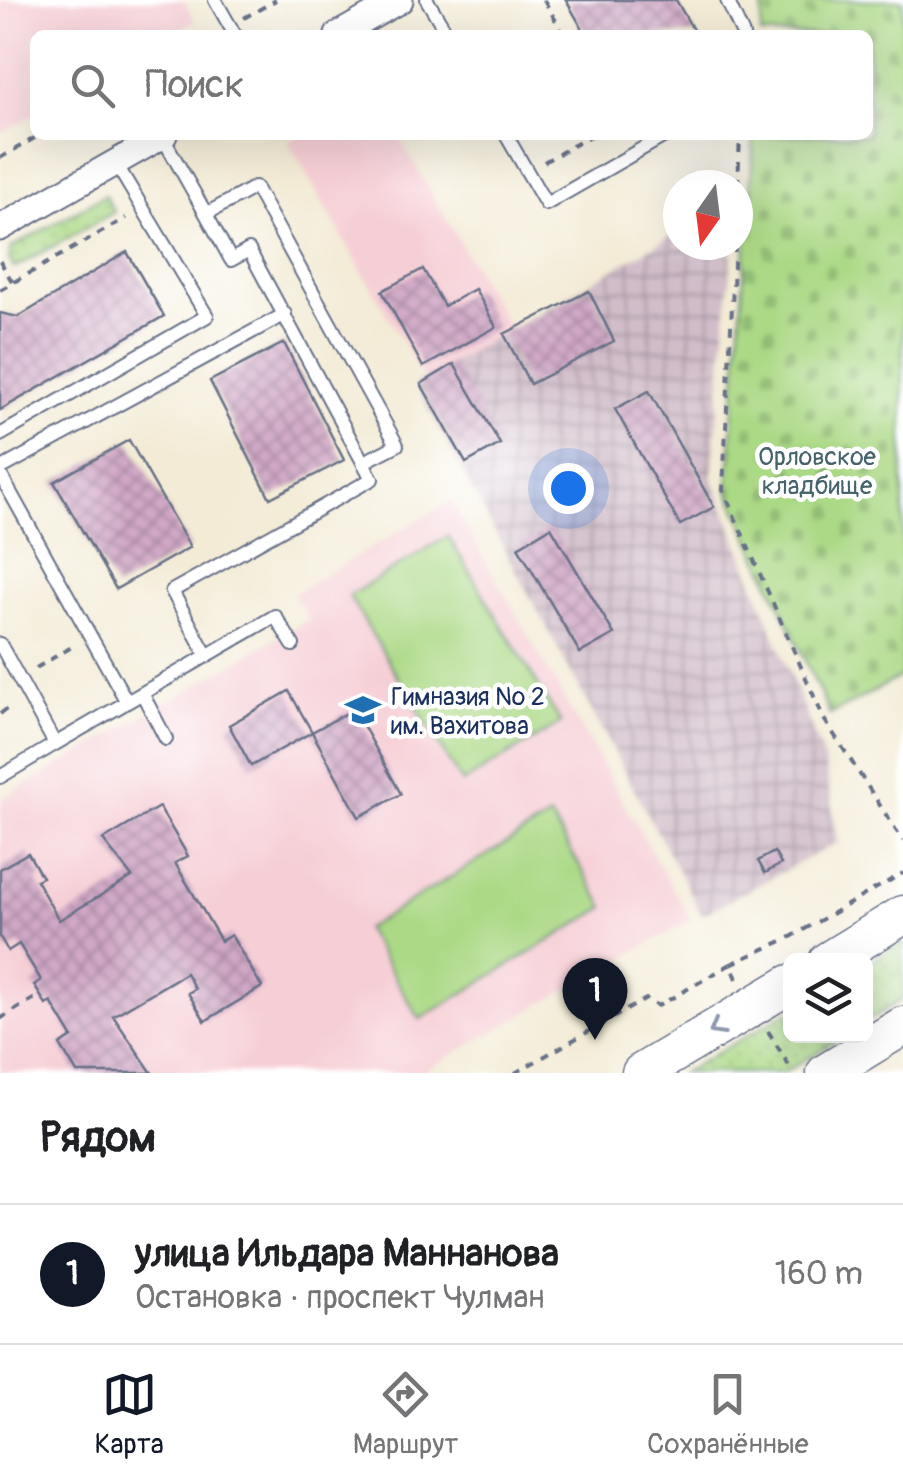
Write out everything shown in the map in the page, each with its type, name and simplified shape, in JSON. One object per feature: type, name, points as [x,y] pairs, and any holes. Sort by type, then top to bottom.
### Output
[{"type":"main road","points":[[840,953],[903,915]]},
{"type":"main road","points":[[641,1073],[783,988]]},
{"type":"main road","points":[[808,1071],[903,1026]]},
{"type":"street","points":[[347,30],[400,0]]},
{"type":"street","points":[[0,228],[156,140]]},
{"type":"lane","points":[[214,0],[232,30]]},
{"type":"lane","points":[[427,0],[445,30]]},
{"type":"lane","points":[[727,0],[741,30]]},
{"type":"lane","points":[[165,140],[231,260],[249,250],[372,479],[172,592],[207,656]]},
{"type":"lane","points":[[509,140],[546,204],[657,140]]},
{"type":"lane","points":[[0,435],[207,316],[115,162]]},
{"type":"lane","points":[[206,214],[255,187],[397,445],[364,462]]},
{"type":"lane","points":[[127,702],[0,472],[285,314]]},
{"type":"lane","points":[[0,777],[274,616],[293,644]]},
{"type":"lane","points":[[0,644],[55,744]]},
{"type":"lane","points":[[142,694],[166,739]]},
{"type":"path","points":[[544,0],[561,30]]},
{"type":"path","points":[[0,158],[31,140]]},
{"type":"path","points":[[527,172],[583,140]]},
{"type":"path","points":[[739,170],[740,140]]},
{"type":"path","points":[[0,290],[143,209]]},
{"type":"path","points":[[734,260],[723,490],[824,720],[903,841]]},
{"type":"path","points":[[0,261],[13,283]]},
{"type":"path","points":[[19,678],[90,636]]},
{"type":"path","points":[[515,1073],[646,999],[658,1006],[903,873]]},
{"type":"path","points":[[731,964],[737,981]]},
{"type":"path","points":[[0,1019],[40,995]]},
{"type":"path","points":[[766,1026],[808,1071]]},
{"type":"shaded area","points":[[0,0],[183,0],[195,21],[180,30],[30,30],[30,117],[0,134]]},
{"type":"shaded area","points":[[401,140],[510,330],[424,380],[288,142]]},
{"type":"shaded area","points":[[663,241],[663,260],[731,260],[712,477],[824,760],[838,842],[702,915],[415,384]]},
{"type":"shaded area","name":"Гимназия № 2 им. Вахитова","points":[[451,501],[691,920],[420,1073],[0,1073],[0,800],[309,619],[293,594]]},
{"type":"green space","name":"Орловское кладбище","points":[[763,0],[903,0],[903,675],[830,715],[728,490],[745,260],[753,260],[754,140],[873,140],[873,30],[761,30]]},
{"type":"green space","points":[[105,195],[114,212],[14,268],[9,258],[11,248]]},
{"type":"green space","points":[[448,536],[561,723],[462,783],[349,596]]},
{"type":"green space","points":[[550,817],[605,907],[420,1019],[365,929]]},
{"type":"green space","points":[[903,942],[903,999],[873,1018],[873,961]]},
{"type":"green space","points":[[783,1015],[783,1043],[832,1043],[783,1073],[682,1073]]},
{"type":"building","points":[[566,0],[676,0],[693,30],[583,30]]},
{"type":"building","points":[[127,252],[164,316],[0,410],[0,313],[18,317]]},
{"type":"building","points":[[423,269],[444,306],[475,289],[496,327],[423,367],[382,291]]},
{"type":"building","points":[[589,291],[614,341],[530,384],[504,334]]},
{"type":"building","points":[[284,343],[344,460],[270,498],[210,381]]},
{"type":"building","points":[[454,364],[500,444],[466,463],[421,384]]},
{"type":"building","points":[[649,391],[714,507],[680,525],[615,409]]},
{"type":"building","points":[[129,440],[190,547],[116,589],[54,482]]},
{"type":"building","points":[[551,527],[614,634],[580,653],[518,547]]},
{"type":"building","points":[[289,691],[312,732],[251,766],[229,725]]},
{"type":"building","points":[[354,709],[401,794],[359,817],[312,732]]},
{"type":"building","points":[[159,807],[188,856],[175,863],[221,941],[231,935],[262,987],[205,1021],[188,993],[195,989],[186,973],[113,1016],[152,1073],[77,1073],[60,1045],[72,1037],[51,1002],[46,1005],[34,985],[41,980],[19,944],[8,951],[0,937],[0,869],[28,853],[42,877],[36,880],[59,920],[132,877],[103,840]]},
{"type":"building","points":[[774,852],[781,864],[765,873],[758,861]]},
{"type":"place","name":"Гимназия № 2 им. Вахитова","points":[[363,710]]},
{"type":"place","name":"улица Ильдара Маннанова","points":[[595,1040]]}]
